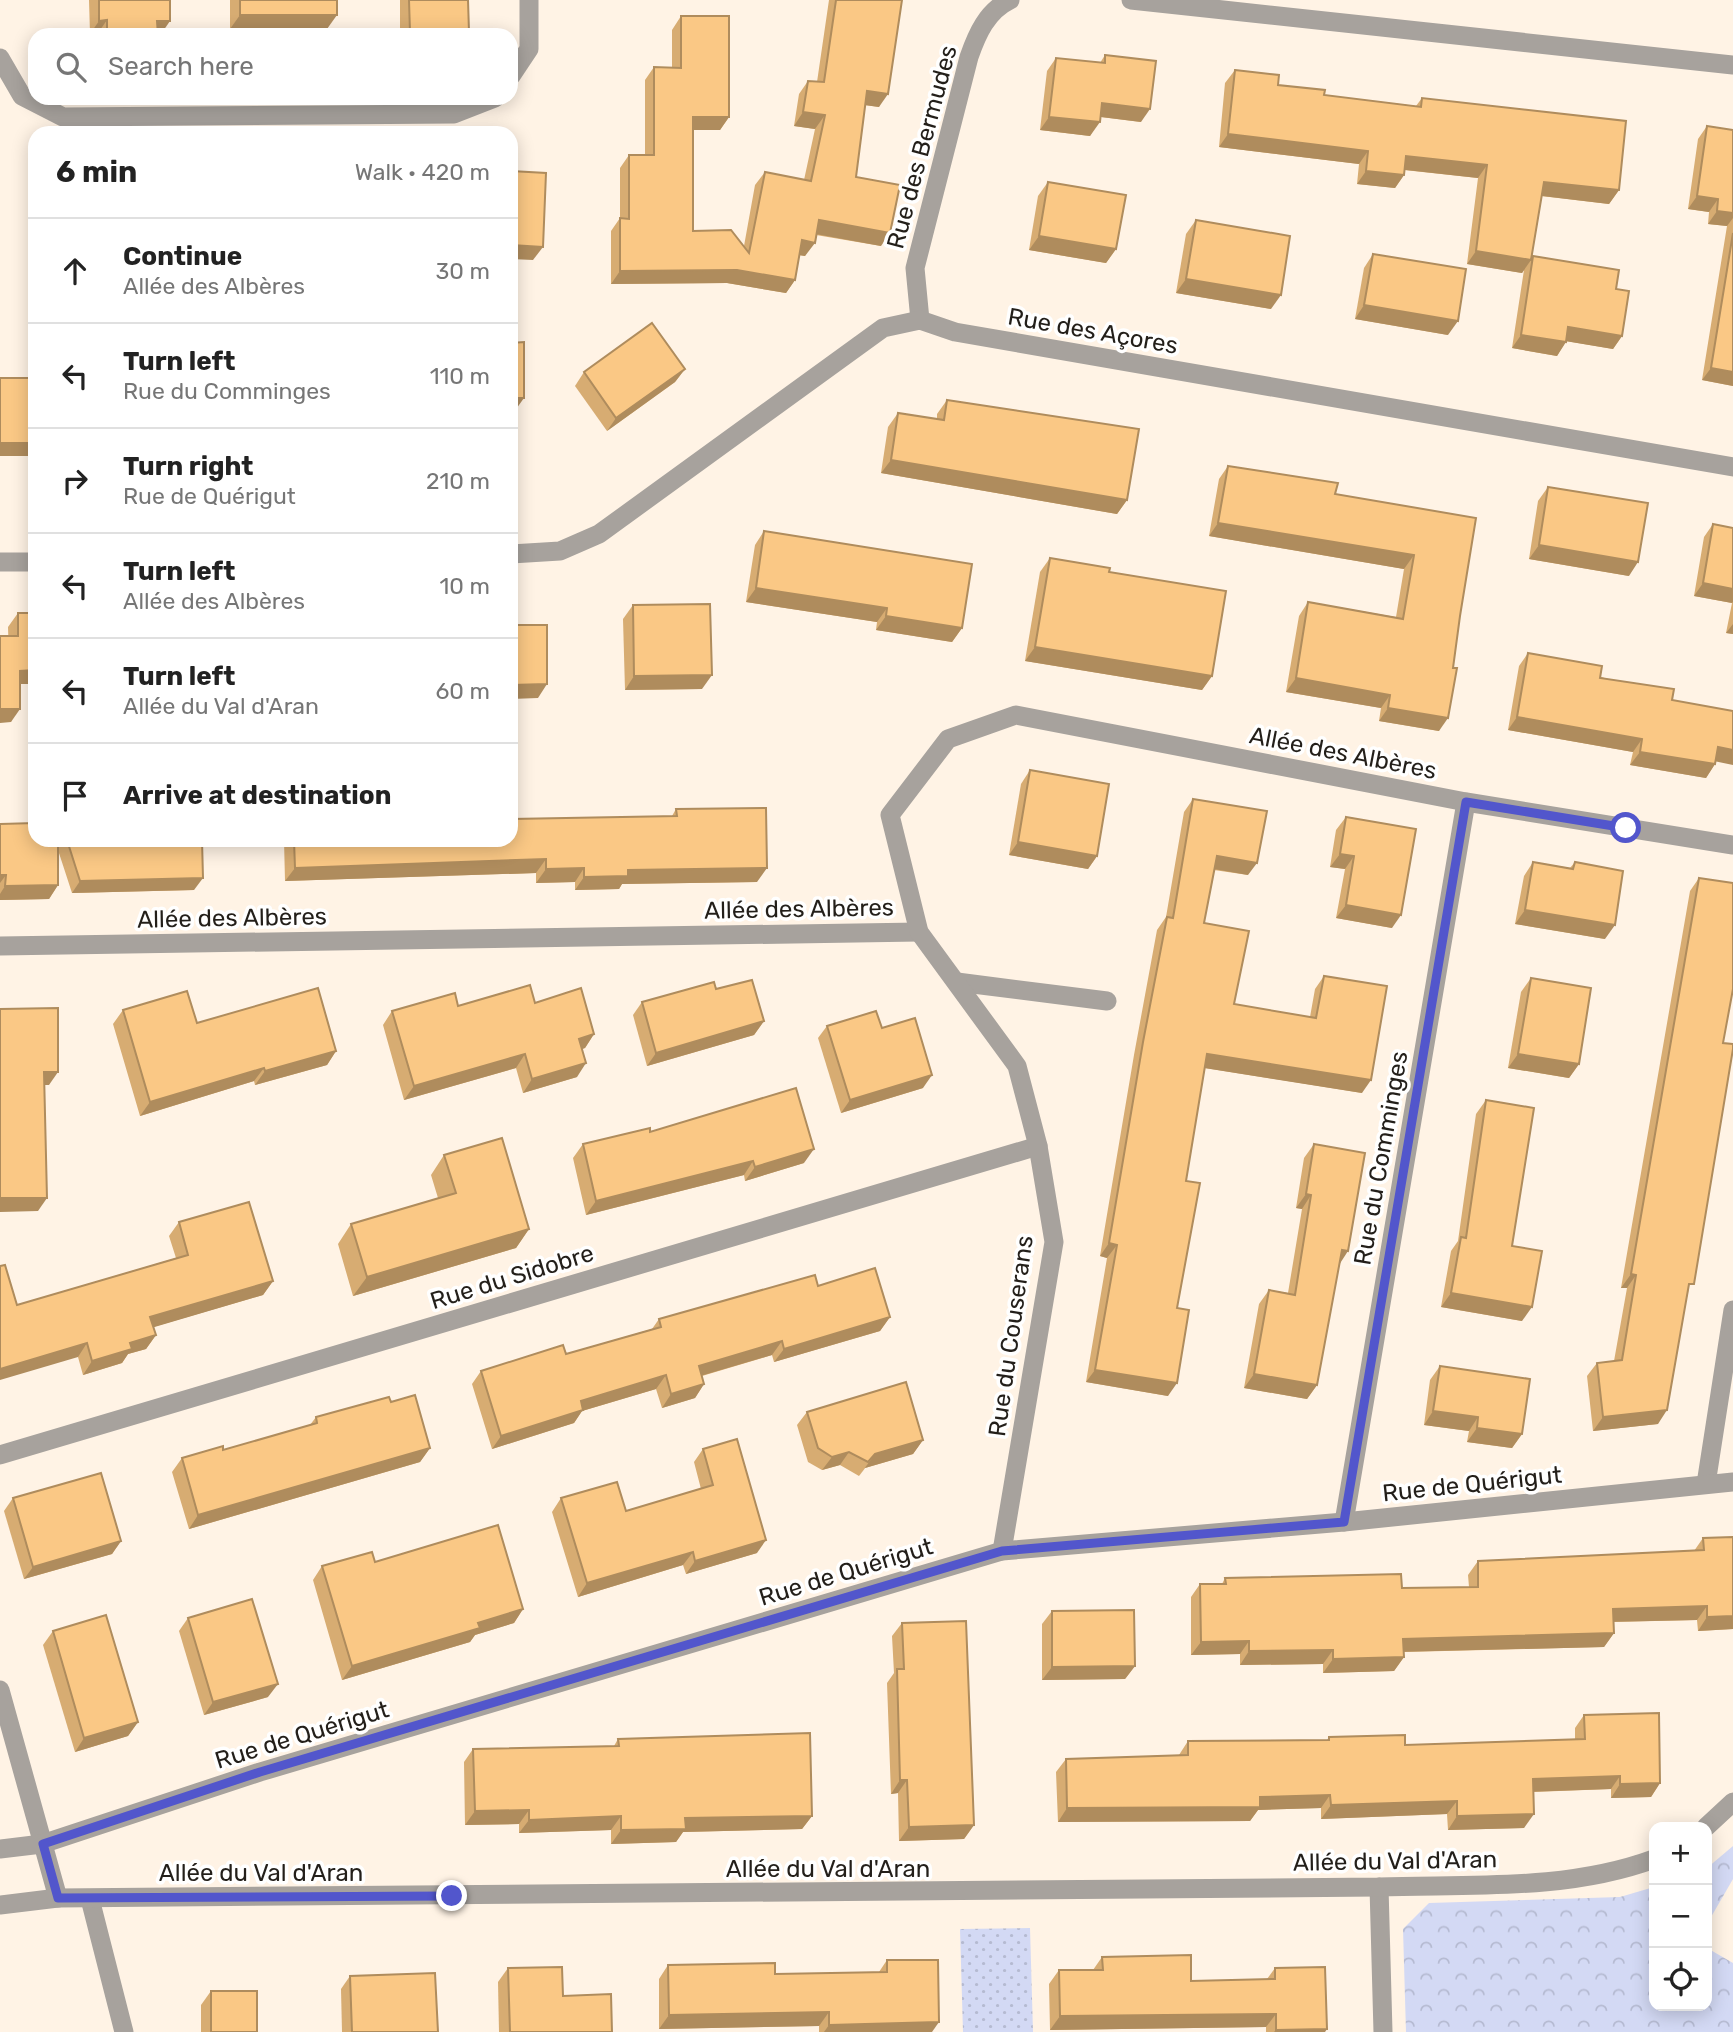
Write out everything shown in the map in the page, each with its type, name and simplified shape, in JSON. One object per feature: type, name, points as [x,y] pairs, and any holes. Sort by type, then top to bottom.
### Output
[{"type":"street","points":[[518,66],[529,49],[529,0]]},
{"type":"street","name":"Rue des Bermudes","points":[[920,320],[915,268],[969,57],[980,28],[1001,4],[1010,0]]},
{"type":"street","points":[[1131,0],[1733,65]]},
{"type":"street","points":[[0,58],[22,96],[28,99]]},
{"type":"street","points":[[40,105],[63,117],[454,114],[477,105]]},
{"type":"street","points":[[518,554],[559,551],[598,534],[883,328],[920,320]]},
{"type":"street","name":"Rue des Açores","points":[[920,320],[955,332],[1733,467]]},
{"type":"street","points":[[0,562],[28,562]]},
{"type":"street","name":"Allée des Albères","points":[[0,946],[919,932],[890,815],[948,739],[1016,715],[1466,802],[1733,845]]},
{"type":"street","name":"Rue du Comminges","points":[[1344,1522],[1466,802]]},
{"type":"street","name":"Rue du Couserans","points":[[919,932],[1017,1066],[1038,1146],[1054,1242],[1002,1551]]},
{"type":"street","points":[[957,982],[1107,1001]]},
{"type":"street","name":"Rue du Sidobre","points":[[0,1455],[1038,1146]]},
{"type":"street","points":[[1706,1484],[1733,1311]]},
{"type":"street","name":"Rue de Quérigut","points":[[0,1849],[43,1844],[260,1772],[1002,1551],[1344,1522],[1733,1482]]},
{"type":"street","points":[[0,1690],[58,1898]]},
{"type":"street","points":[[1711,1822],[1733,1801]]},
{"type":"street","name":"Allée du Val d'Aran","points":[[0,1905],[58,1898],[1379,1887],[1564,1881],[1625,1870],[1649,1861]]},
{"type":"street","points":[[1379,1887],[1383,2032]]},
{"type":"street","points":[[90,1899],[124,2032]]},
{"type":"green space","points":[[1733,1846],[1733,1879],[1712,1915],[1712,1885],[1712,1864]]},
{"type":"green space","points":[[1649,1888],[1649,2011],[1712,2011],[1712,1951],[1733,1963],[1733,2032],[1406,2032],[1403,1929],[1429,1903],[1620,1897]]},
{"type":"green space","points":[[1030,1928],[1033,2032],[963,2032],[960,1929]]},
{"type":"building","points":[[99,0],[170,0],[170,21],[157,21],[158,28],[107,28],[107,20],[99,21]]},
{"type":"building","points":[[240,0],[337,0],[337,15],[240,15]]},
{"type":"building","points":[[409,0],[468,0],[469,28],[410,28]]},
{"type":"building","points":[[836,0],[902,0],[888,94],[867,91],[856,177],[900,185],[890,233],[819,220],[815,243],[802,240],[795,280],[737,270],[620,271],[620,218],[629,219],[629,155],[654,155],[654,67],[681,68],[681,16],[729,16],[729,117],[693,117],[693,231],[731,230],[749,253],[765,172],[811,181],[825,115],[803,112],[808,81],[824,82]]},
{"type":"building","points":[[1105,55],[1156,61],[1150,109],[1102,103],[1100,122],[1049,117],[1056,58],[1105,63]]},
{"type":"building","points":[[1235,70],[1279,75],[1278,85],[1325,90],[1324,95],[1421,107],[1422,98],[1626,121],[1619,190],[1544,182],[1531,260],[1476,251],[1487,165],[1406,156],[1404,175],[1366,171],[1368,151],[1228,134]]},
{"type":"building","points":[[1707,126],[1733,130],[1733,213],[1717,211],[1718,199],[1697,196]]},
{"type":"building","points":[[518,171],[546,173],[543,247],[518,245]]},
{"type":"building","points":[[1048,182],[1126,195],[1116,249],[1039,236]]},
{"type":"building","points":[[1196,220],[1290,236],[1281,295],[1186,279]]},
{"type":"building","points":[[1733,233],[1733,372],[1711,368]]},
{"type":"building","points":[[1373,254],[1466,269],[1458,321],[1364,305]]},
{"type":"building","points":[[1533,256],[1619,270],[1616,289],[1629,291],[1622,336],[1568,327],[1566,342],[1521,335]]},
{"type":"building","points":[[652,323],[685,369],[616,418],[584,372]]},
{"type":"building","points":[[518,342],[524,342],[524,398],[518,398]]},
{"type":"building","points":[[0,378],[28,378],[28,443],[0,443]]},
{"type":"building","points":[[947,400],[1139,429],[1127,500],[891,460],[898,413],[944,420]]},
{"type":"building","points":[[1228,466],[1338,483],[1335,494],[1476,518],[1460,616],[1453,668],[1457,668],[1448,718],[1388,708],[1390,695],[1296,678],[1308,602],[1403,619],[1414,555],[1218,523]]},
{"type":"building","points":[[1548,487],[1648,503],[1638,562],[1539,545]]},
{"type":"building","points":[[1713,524],[1733,528],[1733,589],[1703,583]]},
{"type":"building","points":[[764,531],[972,564],[962,628],[886,616],[887,608],[756,588]]},
{"type":"building","points":[[1050,558],[1110,568],[1109,572],[1226,591],[1212,676],[1035,647]]},
{"type":"building","points":[[710,604],[712,675],[634,676],[633,605]]},
{"type":"building","points":[[18,613],[28,613],[28,670],[20,671],[20,709],[0,709],[0,636],[18,636]]},
{"type":"building","points":[[518,625],[547,625],[547,684],[518,685]]},
{"type":"building","points":[[1528,653],[1602,666],[1600,678],[1674,689],[1672,700],[1733,711],[1733,750],[1718,747],[1715,764],[1640,752],[1642,739],[1517,717]]},
{"type":"building","points":[[1030,770],[1109,784],[1097,856],[1018,842]]},
{"type":"building","points":[[1193,799],[1267,811],[1257,863],[1217,856],[1204,923],[1249,931],[1234,1004],[1316,1018],[1324,976],[1387,986],[1371,1080],[1207,1054],[1186,1181],[1200,1183],[1177,1308],[1189,1310],[1177,1383],[1095,1370],[1117,1245],[1109,1243],[1143,1042],[1167,917],[1173,918]]},
{"type":"building","points":[[766,808],[767,868],[628,870],[628,876],[584,877],[584,868],[546,869],[546,859],[295,868],[294,847],[518,847],[518,819],[677,816],[676,809]]},
{"type":"building","points":[[1346,817],[1416,829],[1401,915],[1346,905],[1354,856],[1340,854]]},
{"type":"building","points":[[28,823],[28,847],[58,847],[58,885],[5,886],[6,875],[0,875],[0,824]]},
{"type":"building","points":[[69,847],[202,847],[203,878],[80,881]]},
{"type":"building","points":[[1533,862],[1573,869],[1575,862],[1623,871],[1615,925],[1525,910]]},
{"type":"building","points":[[1699,878],[1733,883],[1733,989],[1723,1043],[1733,1044],[1733,1049],[1694,1284],[1689,1284],[1667,1410],[1603,1417],[1597,1363],[1622,1360],[1636,1275],[1631,1274]]},
{"type":"building","points":[[1531,978],[1591,988],[1579,1064],[1518,1054]]},
{"type":"building","points":[[752,980],[764,1021],[656,1053],[642,1002],[714,982],[716,989]]},
{"type":"building","points":[[530,985],[535,1003],[581,988],[594,1034],[579,1039],[586,1063],[532,1079],[525,1054],[414,1086],[392,1011],[455,993],[458,1006]]},
{"type":"building","points":[[318,988],[336,1051],[265,1071],[264,1068],[150,1102],[123,1010],[187,991],[197,1023]]},
{"type":"building","points":[[58,1008],[58,1072],[44,1072],[47,1198],[0,1198],[0,1009]]},
{"type":"building","points":[[876,1011],[882,1028],[915,1018],[932,1075],[850,1100],[827,1026]]},
{"type":"building","points":[[796,1088],[814,1149],[755,1167],[753,1161],[596,1201],[583,1144],[650,1128],[650,1132]]},
{"type":"building","points":[[1486,1100],[1534,1108],[1512,1246],[1542,1251],[1532,1307],[1451,1293],[1461,1237],[1466,1238]]},
{"type":"building","points":[[502,1138],[529,1229],[367,1277],[351,1224],[456,1193],[444,1155]]},
{"type":"building","points":[[1314,1144],[1365,1153],[1348,1251],[1342,1250],[1317,1385],[1254,1374],[1269,1290],[1295,1295],[1311,1195],[1306,1194]]},
{"type":"building","points":[[249,1202],[273,1281],[150,1317],[156,1335],[130,1343],[132,1349],[92,1361],[87,1343],[0,1369],[0,1266],[5,1265],[17,1305],[188,1255],[179,1222]]},
{"type":"building","points":[[875,1268],[890,1317],[784,1349],[782,1341],[699,1366],[704,1384],[671,1394],[666,1375],[581,1401],[583,1410],[501,1436],[481,1371],[563,1345],[566,1354],[661,1327],[659,1319],[815,1275],[818,1286]]},
{"type":"building","points":[[1440,1366],[1530,1379],[1522,1434],[1477,1428],[1478,1417],[1433,1411]]},
{"type":"building","points":[[906,1382],[923,1440],[875,1454],[868,1462],[849,1452],[832,1457],[818,1448],[807,1412]]},
{"type":"building","points":[[415,1395],[430,1448],[198,1515],[182,1458],[223,1446],[223,1450],[317,1423],[316,1417],[389,1397],[391,1402]]},
{"type":"building","points":[[737,1439],[766,1540],[695,1561],[693,1552],[587,1583],[561,1498],[617,1482],[626,1511],[713,1485],[703,1449]]},
{"type":"building","points":[[101,1473],[121,1541],[33,1567],[13,1498]]},
{"type":"building","points":[[498,1525],[523,1609],[478,1623],[480,1628],[352,1666],[322,1566],[372,1552],[375,1562]]},
{"type":"building","points":[[1733,1537],[1733,1616],[1707,1617],[1707,1606],[1613,1609],[1614,1633],[1403,1639],[1404,1657],[1333,1659],[1333,1650],[1249,1651],[1249,1641],[1201,1642],[1200,1584],[1226,1584],[1225,1578],[1401,1574],[1402,1588],[1478,1587],[1478,1561],[1704,1550],[1703,1538]]},
{"type":"building","points":[[252,1599],[278,1684],[213,1702],[188,1618]]},
{"type":"building","points":[[1134,1610],[1135,1666],[1052,1667],[1052,1611]]},
{"type":"building","points":[[106,1615],[138,1722],[84,1738],[53,1631]]},
{"type":"building","points":[[966,1621],[974,1825],[909,1827],[907,1780],[900,1780],[897,1669],[904,1669],[902,1623]]},
{"type":"building","points":[[1659,1713],[1660,1783],[1620,1784],[1620,1776],[1533,1779],[1534,1814],[1457,1816],[1457,1801],[1331,1805],[1330,1795],[1260,1797],[1260,1807],[1067,1808],[1066,1759],[1188,1755],[1188,1741],[1329,1740],[1329,1737],[1405,1735],[1405,1745],[1585,1739],[1584,1715]]},
{"type":"building","points":[[810,1733],[812,1816],[685,1818],[686,1829],[621,1830],[621,1816],[529,1820],[529,1810],[475,1811],[473,1749],[619,1746],[618,1739]]},
{"type":"building","points":[[1191,1955],[1191,1981],[1275,1979],[1275,1968],[1325,1967],[1327,2029],[1276,2030],[1276,2014],[1060,2016],[1059,1970],[1103,1970],[1102,1957]]},
{"type":"building","points":[[887,1960],[938,1960],[939,2022],[829,2025],[829,2012],[669,2015],[668,1965],[775,1963],[775,1974],[887,1972]]},
{"type":"building","points":[[562,1967],[563,1996],[611,1994],[612,2032],[510,2032],[508,1968]]},
{"type":"building","points":[[435,1973],[438,2032],[352,2032],[350,1976]]},
{"type":"building","points":[[211,1991],[257,1991],[257,2032],[211,2032]]},
{"type":"route","points":[[452,1896],[58,1898],[43,1844],[260,1772],[1002,1551],[1344,1522],[1466,802],[1626,828]]}]
